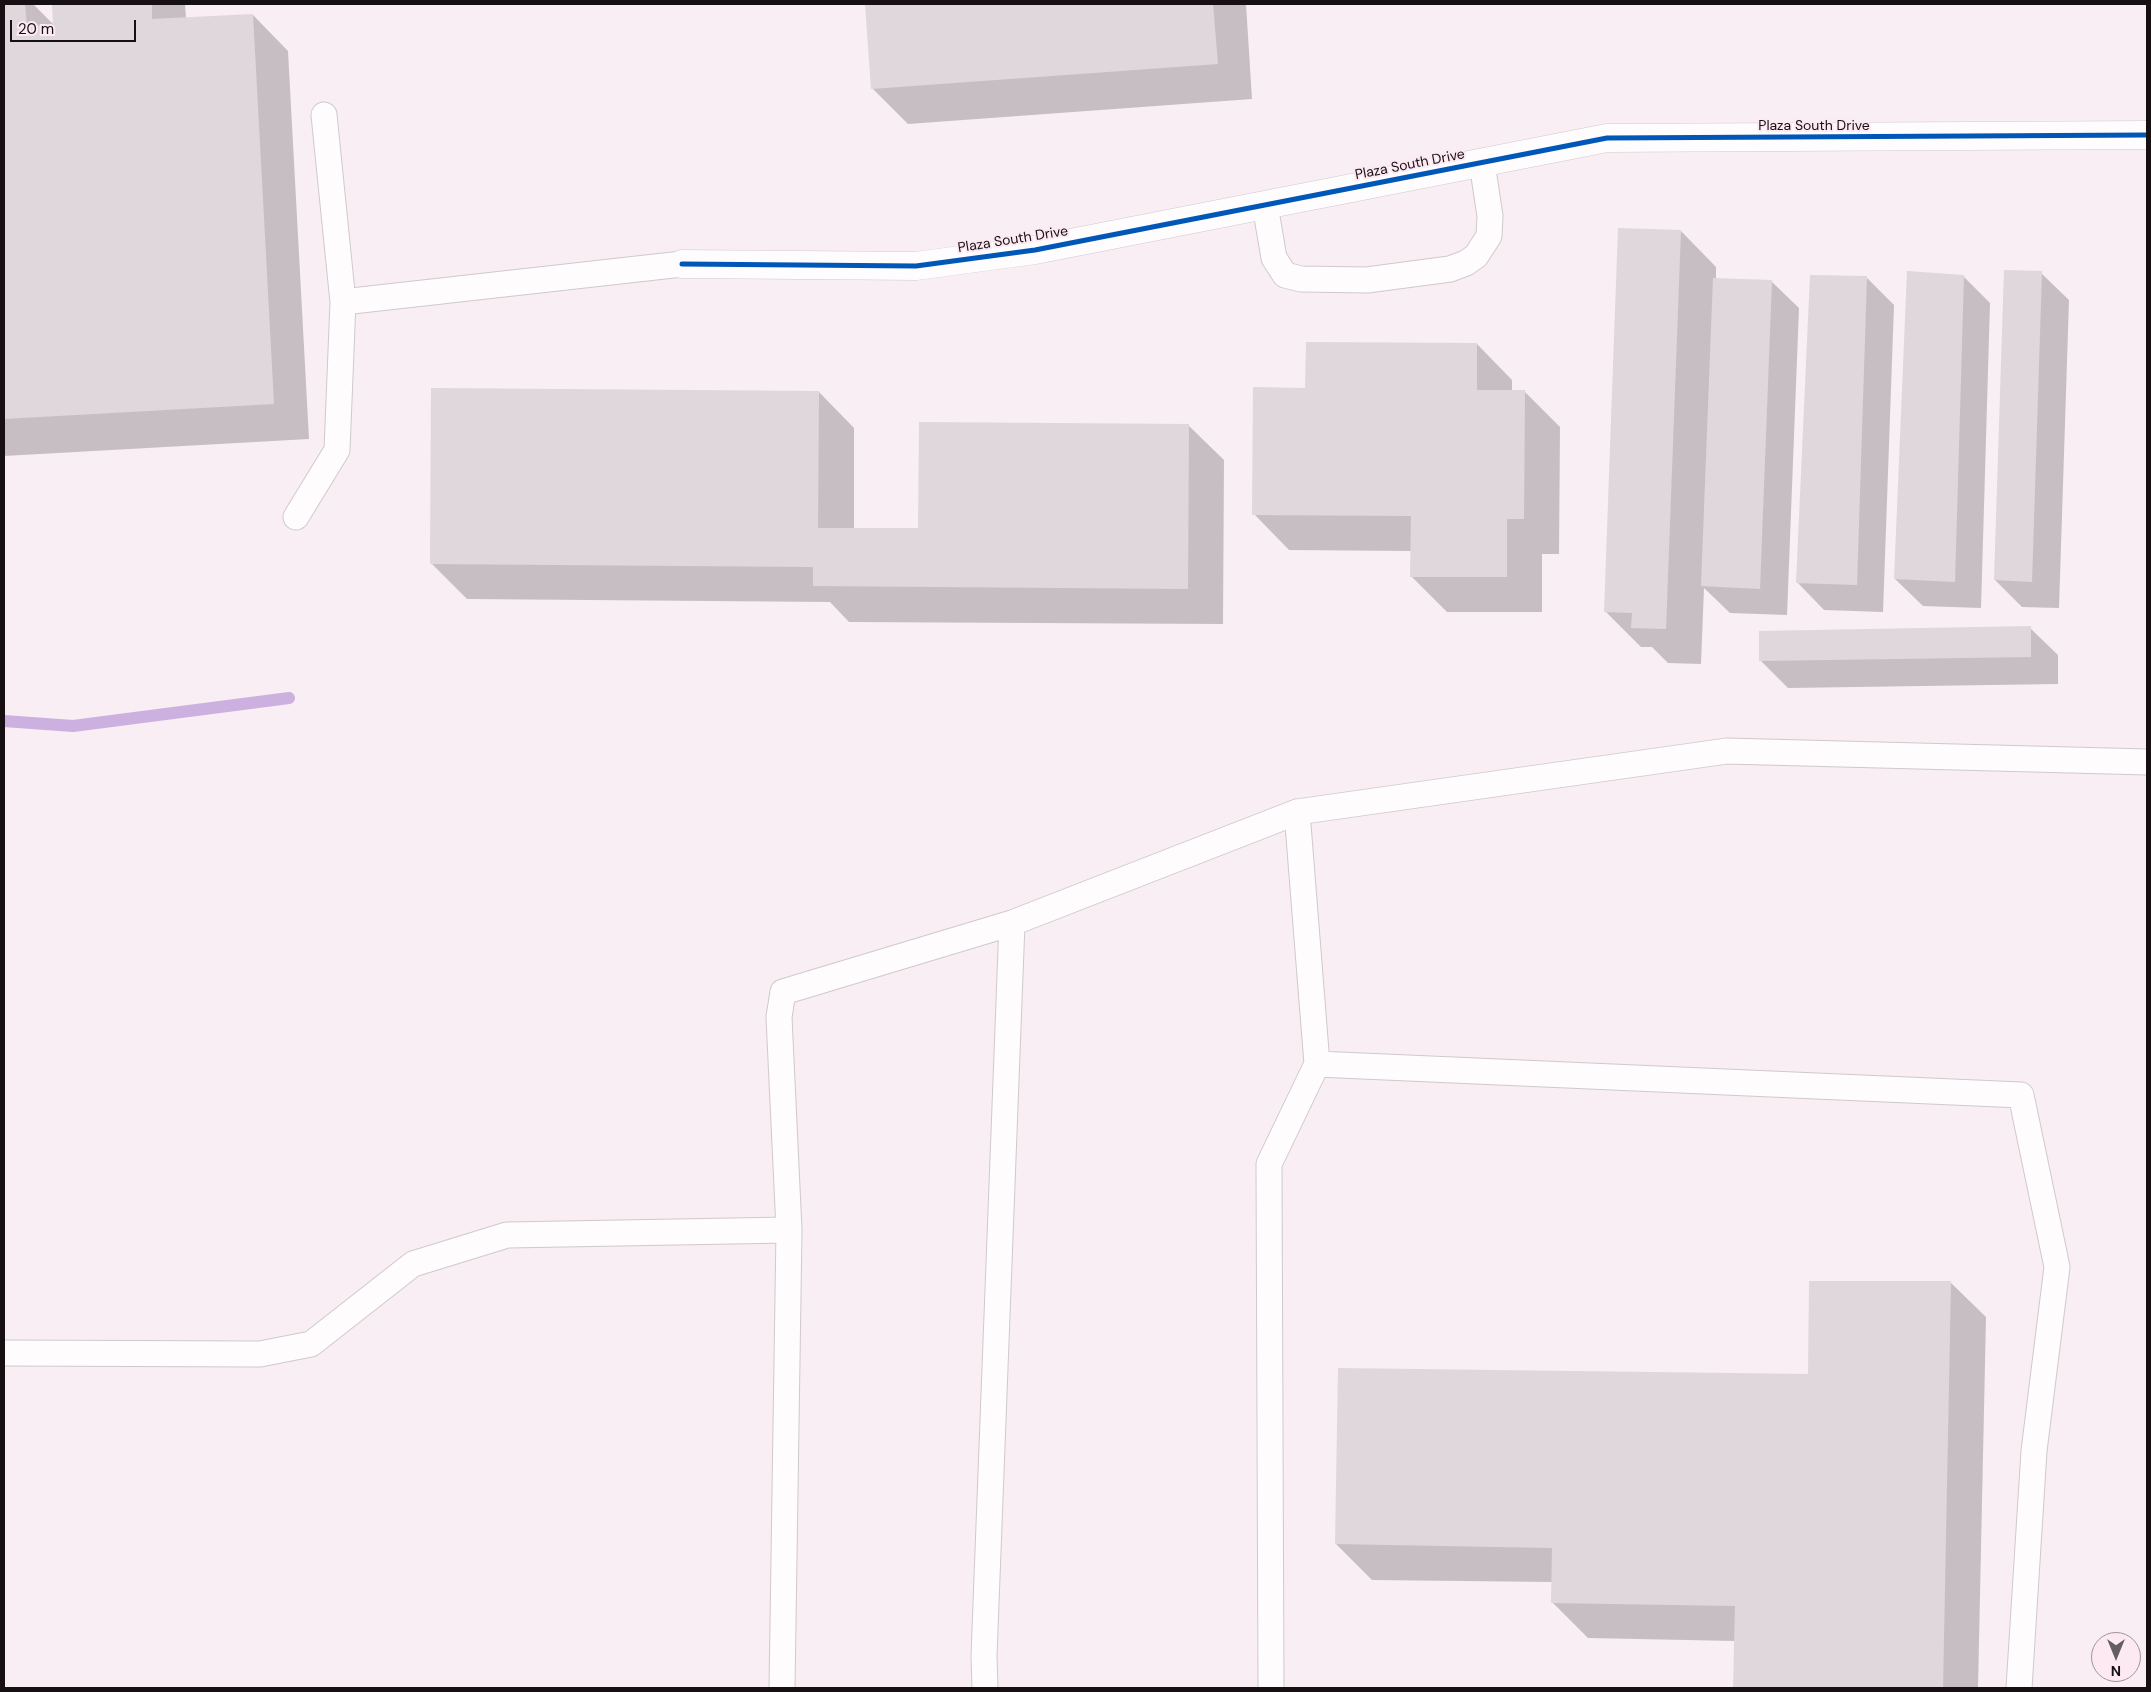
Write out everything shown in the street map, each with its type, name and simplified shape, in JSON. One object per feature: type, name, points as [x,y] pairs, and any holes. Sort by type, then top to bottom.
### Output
[{"type":"street","name":"Plaza South Drive","points":[[682,264],[916,266],[1035,250],[1606,138],[2147,135]]},
{"type":"lane","points":[[296,517],[337,450],[343,302],[324,115]]},
{"type":"lane","points":[[1265,205],[1274,258],[1285,275],[1301,279],[1367,280],[1450,269],[1466,263],[1476,256],[1489,236],[1490,216],[1482,163]]},
{"type":"lane","points":[[343,302],[682,264]]},
{"type":"lane","points":[[782,1688],[789,1230],[779,1017],[784,992],[1012,923],[1297,812],[1727,751],[2147,762]]},
{"type":"lane","points":[[1271,1688],[1269,1164],[1317,1064],[1297,812]]},
{"type":"lane","points":[[985,1688],[984,1656],[1012,923]]},
{"type":"lane","points":[[1317,1064],[2021,1095],[2057,1267],[2034,1451],[2018,1688]]},
{"type":"lane","points":[[4,1353],[260,1354],[311,1344],[413,1264],[507,1235],[789,1230]]},
{"type":"building","points":[[4,4],[25,4],[27,26],[53,25],[52,4],[152,4],[152,19],[253,14],[274,404],[4,419]]},
{"type":"building","points":[[865,4],[1213,4],[1218,64],[871,89]]},
{"type":"building","points":[[1618,228],[1681,230],[1666,629],[1631,628],[1632,613],[1604,612]]},
{"type":"building","points":[[2004,270],[2042,271],[2032,582],[1994,580]]},
{"type":"building","points":[[1907,271],[1964,275],[1955,582],[1894,579]]},
{"type":"building","points":[[1810,275],[1867,276],[1857,585],[1796,583]]},
{"type":"building","points":[[1713,278],[1772,280],[1760,589],[1701,586]]},
{"type":"building","points":[[1306,342],[1477,343],[1477,390],[1525,390],[1524,519],[1507,519],[1507,577],[1410,577],[1411,516],[1252,515],[1253,387],[1305,388]]},
{"type":"building","points":[[431,388],[819,391],[818,528],[918,528],[919,422],[1189,424],[1188,589],[813,586],[813,567],[430,564]]},
{"type":"building","points":[[2031,626],[2031,657],[1759,661],[1759,631]]},
{"type":"building","points":[[1809,1281],[1951,1281],[1943,1688],[1733,1688],[1735,1606],[1551,1603],[1552,1548],[1335,1544],[1338,1368],[1808,1374]]},
{"type":"waterway","points":[[4,721],[73,726],[289,698]]},
{"type":"cycle path","points":[[682,264],[916,266],[1035,250],[1607,138],[2147,135]]}]
